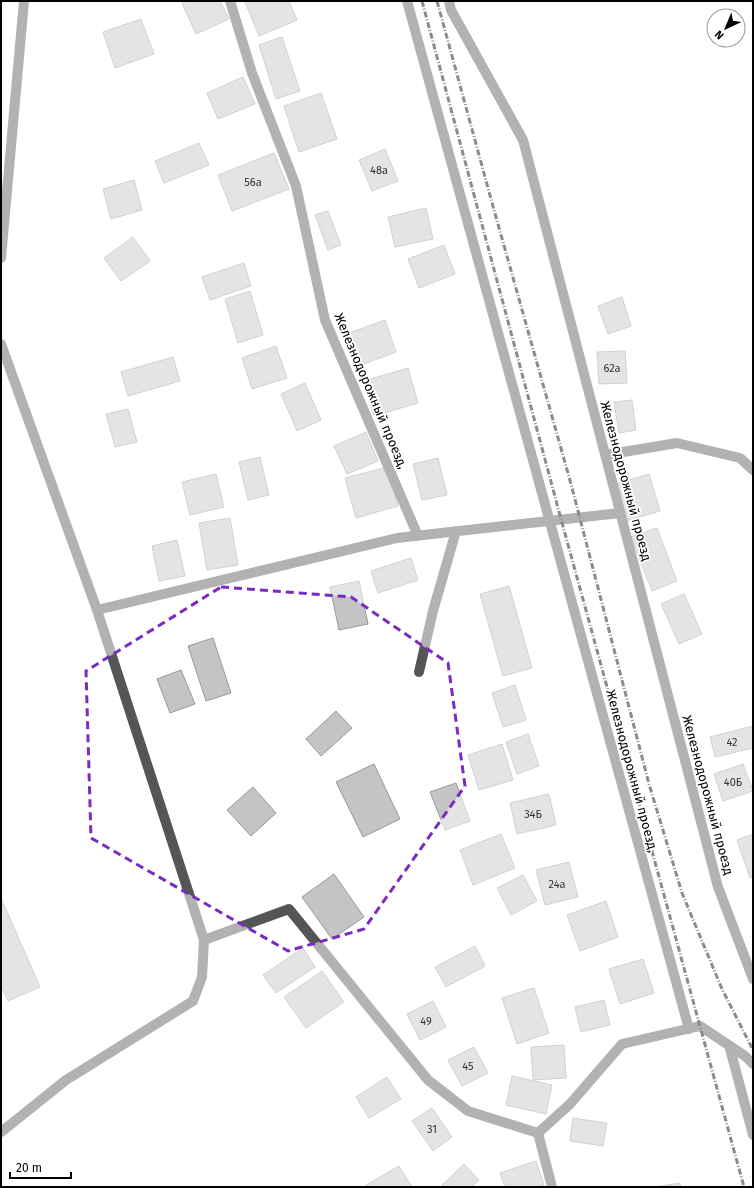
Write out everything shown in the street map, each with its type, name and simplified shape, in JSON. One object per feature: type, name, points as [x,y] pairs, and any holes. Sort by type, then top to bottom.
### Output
[{"type":"street","points":[[1,258],[24,1]]},
{"type":"street","name":"Железнодорожный проезд,","points":[[230,1],[252,73],[296,186],[325,320],[418,536]]},
{"type":"street","name":"Железнодорожный проезд,","points":[[407,1],[689,1029]]},
{"type":"street","name":"Железнодорожный проезд","points":[[448,1],[451,10],[523,140],[718,887],[753,979]]},
{"type":"street","points":[[1,344],[96,610],[204,940],[202,977],[193,1001],[66,1080],[1,1132]]},
{"type":"street","points":[[605,455],[676,443],[740,458],[753,470]]},
{"type":"street","points":[[96,610],[397,538],[620,513]]},
{"type":"street","points":[[419,672],[433,611],[456,532]]},
{"type":"street","points":[[204,940],[289,909],[428,1080],[468,1111],[538,1133]]},
{"type":"street","points":[[538,1133],[570,1104],[622,1044],[700,1026],[746,1056],[753,1064]]},
{"type":"street","points":[[729,1045],[753,1135]]},
{"type":"street","points":[[538,1133],[552,1187]]},
{"type":"highlighted area","points":[[221,587],[351,597],[448,663],[465,786],[364,929],[288,951],[91,838],[86,671]]},
{"type":"building","points":[[181,1],[220,1],[229,19],[196,34]]},
{"type":"building","points":[[289,1],[297,20],[259,36],[245,2]]},
{"type":"building","points":[[141,19],[154,54],[115,68],[103,32]]},
{"type":"building","points":[[282,37],[300,91],[276,99],[259,45]]},
{"type":"building","points":[[243,77],[255,104],[218,119],[207,93]]},
{"type":"building","points":[[321,93],[337,139],[299,152],[284,106]]},
{"type":"building","points":[[199,143],[209,165],[164,183],[155,161]]},
{"type":"building","points":[[385,149],[398,181],[372,191],[359,160]]},
{"type":"building","points":[[274,153],[289,189],[232,211],[218,175]]},
{"type":"building","points":[[134,180],[142,210],[111,219],[103,189]]},
{"type":"building","points":[[426,208],[433,239],[395,247],[388,217]]},
{"type":"building","points":[[328,211],[341,245],[328,250],[315,215]]},
{"type":"building","points":[[133,237],[150,261],[121,281],[104,258]]},
{"type":"building","points":[[444,245],[455,274],[419,288],[408,259]]},
{"type":"building","points":[[244,263],[251,286],[210,300],[202,277]]},
{"type":"building","points":[[250,291],[263,335],[238,343],[225,299]]},
{"type":"building","points":[[622,297],[631,326],[608,334],[598,306]]},
{"type":"building","points":[[385,320],[396,352],[361,365],[349,333]]},
{"type":"building","points":[[276,346],[287,378],[252,389],[242,358]]},
{"type":"building","points":[[625,351],[627,383],[599,384],[597,352]]},
{"type":"building","points":[[173,357],[180,381],[128,396],[121,372]]},
{"type":"building","points":[[408,368],[418,403],[374,416],[364,381]]},
{"type":"building","points":[[305,383],[321,420],[297,431],[281,394]]},
{"type":"building","points":[[632,400],[636,430],[619,433],[614,402]]},
{"type":"building","points":[[128,409],[137,442],[115,447],[106,414]]},
{"type":"building","points":[[366,432],[378,461],[347,474],[334,446]]},
{"type":"building","points":[[260,457],[269,495],[248,500],[239,462]]},
{"type":"building","points":[[438,458],[447,495],[422,500],[413,464]]},
{"type":"building","points":[[387,467],[398,506],[356,518],[345,478]]},
{"type":"building","points":[[216,474],[224,507],[190,515],[182,482]]},
{"type":"building","points":[[649,474],[660,511],[626,521],[616,484]]},
{"type":"building","points":[[230,518],[238,565],[207,570],[199,523]]},
{"type":"building","points":[[657,528],[677,581],[652,591],[631,537]]},
{"type":"building","points":[[177,540],[185,576],[159,581],[152,546]]},
{"type":"building","points":[[411,558],[418,580],[378,593],[371,571]]},
{"type":"building","points":[[359,581],[368,624],[339,630],[330,587]]},
{"type":"building","points":[[509,586],[532,668],[503,676],[480,594]]},
{"type":"building","points":[[684,594],[702,634],[679,644],[661,604]]},
{"type":"building","points":[[213,638],[231,693],[206,701],[188,646]]},
{"type":"building","points":[[181,670],[195,704],[170,713],[157,679]]},
{"type":"building","points":[[515,685],[526,720],[503,727],[492,693]]},
{"type":"building","points":[[336,711],[352,728],[321,756],[306,739]]},
{"type":"building","points":[[753,726],[753,748],[715,757],[710,737]]},
{"type":"building","points":[[528,734],[539,766],[517,774],[506,742]]},
{"type":"building","points":[[502,744],[513,780],[479,790],[468,755]]},
{"type":"building","points":[[374,764],[400,819],[363,837],[336,782]]},
{"type":"building","points":[[743,764],[753,791],[723,801],[714,774]]},
{"type":"building","points":[[456,783],[470,821],[445,830],[430,792]]},
{"type":"building","points":[[253,787],[276,813],[251,836],[227,810]]},
{"type":"building","points":[[549,794],[556,825],[517,834],[510,803]]},
{"type":"building","points":[[501,834],[515,868],[473,885],[460,850]]},
{"type":"building","points":[[753,834],[753,877],[750,878],[737,840]]},
{"type":"building","points":[[569,862],[578,897],[545,905],[536,870]]},
{"type":"building","points":[[334,874],[364,917],[332,939],[302,897]]},
{"type":"building","points":[[523,875],[537,901],[511,915],[497,888]]},
{"type":"building","points":[[1,898],[40,987],[8,1001],[1,985]]},
{"type":"building","points":[[606,901],[618,937],[580,951],[567,915]]},
{"type":"building","points":[[475,946],[485,966],[446,987],[435,967]]},
{"type":"building","points":[[303,948],[315,967],[276,993],[263,975]]},
{"type":"building","points":[[643,959],[654,993],[620,1004],[609,969]]},
{"type":"building","points":[[322,971],[344,1002],[306,1028],[284,997]]},
{"type":"building","points":[[534,988],[549,1033],[517,1044],[502,998]]},
{"type":"building","points":[[604,1000],[610,1025],[581,1032],[575,1007]]},
{"type":"building","points":[[433,1001],[446,1027],[420,1040],[407,1014]]},
{"type":"building","points":[[564,1045],[566,1078],[533,1080],[531,1047]]},
{"type":"building","points":[[474,1047],[488,1073],[462,1086],[448,1060]]},
{"type":"building","points":[[512,1076],[552,1085],[546,1114],[506,1105]]},
{"type":"building","points":[[387,1077],[401,1099],[369,1118],[356,1097]]},
{"type":"building","points":[[432,1108],[452,1137],[433,1151],[412,1121]]},
{"type":"building","points":[[573,1118],[607,1123],[603,1146],[570,1141]]},
{"type":"building","points":[[536,1161],[544,1185],[537,1187],[505,1187],[500,1173]]},
{"type":"building","points":[[464,1164],[479,1180],[471,1187],[440,1187]]},
{"type":"building","points":[[399,1166],[412,1187],[363,1187]]},
{"type":"building","points":[[680,1183],[681,1187],[655,1187]]},
{"type":"railway","points":[[422,1],[561,519],[744,1187]]},
{"type":"railway","points":[[437,1],[571,484],[649,784],[682,893],[722,989],[753,1050]]}]
